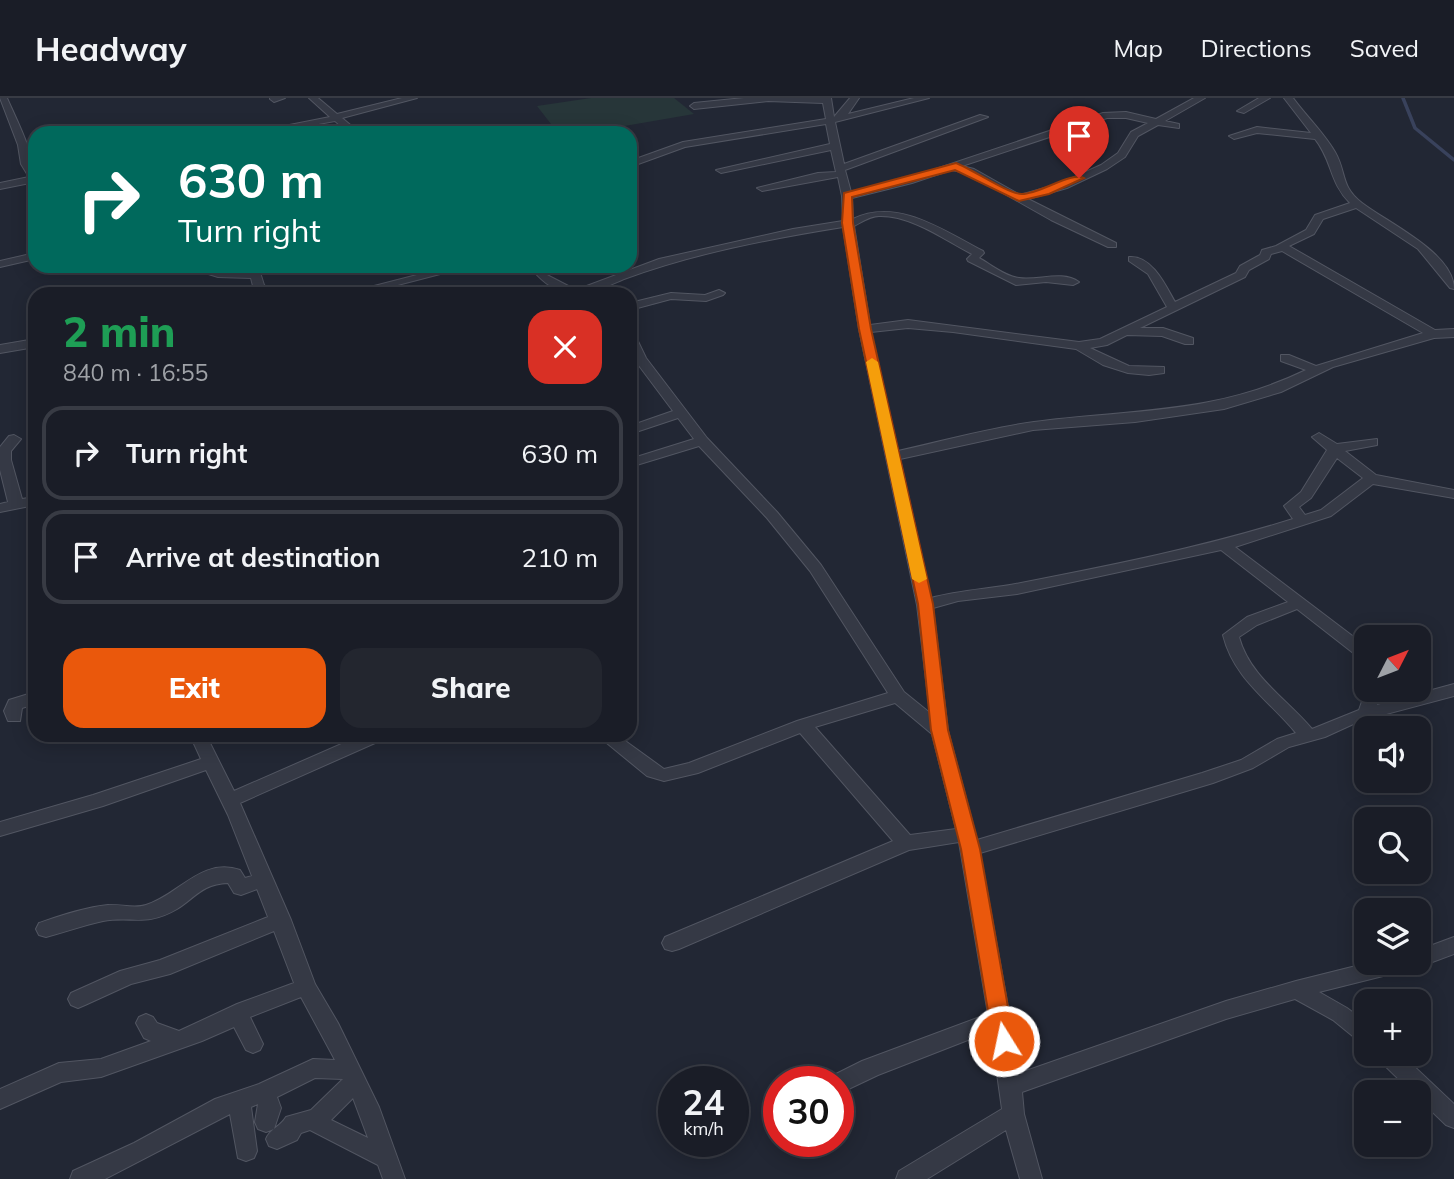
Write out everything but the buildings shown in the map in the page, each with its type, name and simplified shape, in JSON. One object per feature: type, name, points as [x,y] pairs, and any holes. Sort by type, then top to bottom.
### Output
[{"type":"street","points":[[4,98],[20,134],[28,167]]},
{"type":"street","points":[[313,98],[346,126]]},
{"type":"street","points":[[290,126],[413,98]]},
{"type":"street","points":[[694,106],[768,98],[828,100],[847,196],[848,224],[865,329],[925,604],[940,730],[968,841],[1000,1019],[1013,1114],[1031,1179]]},
{"type":"street","points":[[834,120],[855,98]]},
{"type":"street","points":[[637,162],[684,145],[834,120],[925,98]]},
{"type":"street","points":[[1019,198],[1063,186],[1104,167],[1122,155],[1134,134],[1201,98]]},
{"type":"street","points":[[1241,111],[1266,98]]},
{"type":"street","points":[[1277,98],[1289,99],[1321,137],[1331,153],[1342,189],[1358,205],[1422,247],[1454,286]]},
{"type":"street","points":[[847,196],[909,180],[1106,115],[1176,126]]},
{"type":"street","points":[[762,188],[841,171],[983,117]]},
{"type":"street","points":[[1234,135],[1257,130],[1321,137]]},
{"type":"street","points":[[722,170],[835,146]]},
{"type":"street","points":[[947,167],[956,166],[971,172],[1112,245]]},
{"type":"street","points":[[0,186],[28,180]]},
{"type":"street","points":[[1283,247],[1281,246],[1286,242],[1310,232],[1319,217],[1347,205],[1358,205]]},
{"type":"street","points":[[637,271],[663,261],[793,232],[848,224],[878,213],[929,227],[957,241],[979,253],[972,259],[1016,282],[1046,279],[1073,282]]},
{"type":"street","points":[[1084,349],[1105,341],[1125,328],[1153,319],[1241,275],[1244,268],[1265,257],[1266,252],[1283,247],[1433,334]]},
{"type":"street","points":[[0,264],[21,253],[28,254]]},
{"type":"street","points":[[1133,258],[1152,271],[1173,308]]},
{"type":"street","points":[[378,287],[437,273]]},
{"type":"street","points":[[594,287],[631,273]]},
{"type":"street","points":[[637,305],[671,296],[695,295],[706,298],[719,293]]},
{"type":"street","points":[[1153,319],[1163,332]]},
{"type":"street","points":[[865,329],[908,324],[953,328],[1084,349],[1108,363],[1138,371],[1160,370]]},
{"type":"street","points":[[1125,328],[1163,332],[1189,341]]},
{"type":"street","points":[[894,456],[1034,426],[1135,418],[1224,405],[1277,389],[1316,370],[1380,348],[1433,334],[1454,333]]},
{"type":"street","points":[[0,349],[28,344]]},
{"type":"street","points":[[1285,358],[1316,370]]},
{"type":"street","points":[[637,362],[702,441],[772,514],[816,568],[898,696],[940,730]]},
{"type":"street","points":[[637,428],[680,413]]},
{"type":"street","points":[[1320,438],[1374,480],[1454,494]]},
{"type":"street","points":[[14,439],[4,451],[4,460],[16,505]]},
{"type":"street","points":[[637,461],[702,441]]},
{"type":"street","points":[[1334,450],[1372,442]]},
{"type":"street","points":[[1301,520],[1291,506],[1306,495],[1319,473],[1333,458],[1334,450]]},
{"type":"street","points":[[925,604],[958,596],[1017,589],[1224,545],[1326,513],[1374,480]]},
{"type":"street","points":[[0,508],[28,502]]},
{"type":"street","points":[[1224,545],[1354,645]]},
{"type":"street","points":[[1299,603],[1252,621],[1231,635],[1234,654],[1254,681],[1294,718],[1308,736]]},
{"type":"street","points":[[672,943],[906,843],[968,841],[1206,778],[1247,764],[1283,743],[1366,713],[1454,691]]},
{"type":"street","points":[[614,742],[653,772],[664,775],[692,769],[803,725],[898,696]]},
{"type":"street","points":[[15,717],[12,711],[15,704],[28,700]]},
{"type":"street","points":[[1366,713],[1369,702]]},
{"type":"street","points":[[803,725],[906,843]]},
{"type":"street","points":[[201,742],[264,879],[306,987],[353,1076],[390,1168]]},
{"type":"street","points":[[229,801],[362,742]]},
{"type":"street","points":[[0,829],[97,801],[210,762]]},
{"type":"street","points":[[46,929],[106,913],[145,914],[171,903],[184,891],[211,876],[233,875],[241,888],[264,879]]},
{"type":"street","points":[[78,999],[127,977],[163,968],[281,920]]},
{"type":"street","points":[[1431,954],[1454,945]]},
{"type":"street","points":[[1011,1086],[1226,1010],[1356,975]]},
{"type":"street","points":[[0,1098],[59,1073],[101,1068],[177,1041],[229,1013],[306,987]]},
{"type":"street","points":[[1296,990],[1340,1014],[1354,1025]]},
{"type":"street","points":[[229,1013],[253,1044]]},
{"type":"street","points":[[854,1076],[1000,1019]]},
{"type":"street","points":[[146,1023],[151,1032],[161,1032],[177,1041]]},
{"type":"street","points":[[1400,1066],[1454,1118]]},
{"type":"street","points":[[81,1179],[223,1106],[265,1092],[313,1068],[353,1076]]},
{"type":"street","points":[[265,1092],[270,1108],[271,1130],[289,1133],[294,1124],[317,1119],[353,1076]]},
{"type":"street","points":[[239,1101],[246,1151]]},
{"type":"street","points":[[907,1179],[1013,1114]]},
{"type":"street","points":[[317,1119],[319,1125],[390,1168]]},
{"type":"shaded area","points":[[591,98],[674,98],[694,114],[625,126],[553,126],[537,106]]},
{"type":"waterway","points":[[1403,98],[1415,128],[1454,160]]},
{"type":"slow traffic","points":[[872,362],[919,579]]},
{"type":"route","points":[[1004,1041],[970,849],[940,730],[925,604],[865,329],[848,223],[847,196],[956,166],[1019,198],[1046,192],[1079,178]]}]
